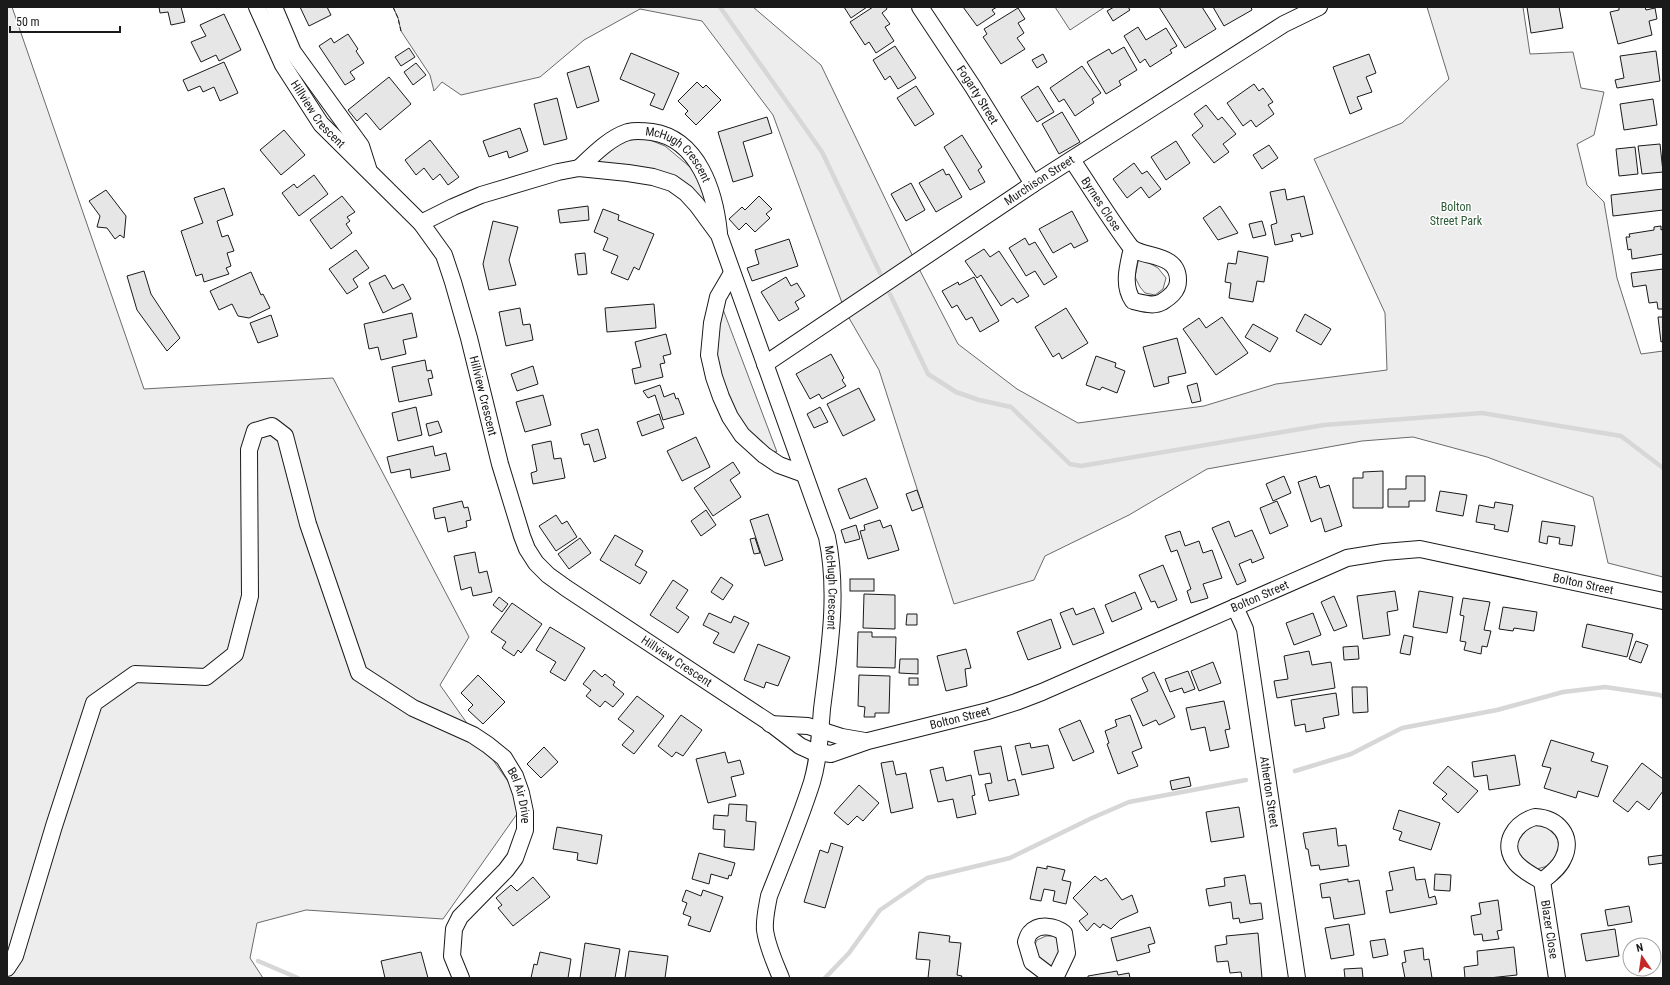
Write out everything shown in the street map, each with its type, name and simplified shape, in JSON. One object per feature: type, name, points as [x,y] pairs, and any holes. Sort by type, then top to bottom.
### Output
[{"type":"street","name":"Hillview Crescent","points":[[257,7],[283,65],[321,124],[421,223],[444,255],[469,338],[500,464],[522,536],[527,549],[536,563],[548,575],[566,588],[770,724],[800,746],[818,753]]},
{"type":"street","points":[[274,7],[293,52],[361,146],[369,171]]},
{"type":"street","name":"Fogarty Street","points":[[920,7],[973,87],[1033,184]]},
{"type":"street","name":"Murchison Street","points":[[765,364],[1033,184],[1284,24],[1319,7]]},
{"type":"street","name":"McHugh Crescent","points":[[579,168],[601,148],[615,138],[628,132],[642,130],[659,133],[672,138],[685,148],[695,159],[712,194],[717,216],[719,235],[827,537],[831,556],[833,588],[832,626],[820,729]]},
{"type":"street","name":"Byrnes Close","points":[[1072,160],[1132,248]]},
{"type":"street","name":"McHugh Crescent","points":[[421,223],[481,195],[558,172],[579,168],[653,177],[672,183],[686,193],[697,205],[719,235]]},
{"type":"street","points":[[732,273],[718,297],[712,323],[709,355],[721,397],[730,417],[742,435],[764,455],[779,465],[804,474]]},
{"type":"street","name":"Bel Air Drive","points":[[7,968],[15,956],[54,826],[94,703],[135,674],[206,677],[234,654],[250,596],[249,450],[255,431],[272,426],[285,436],[308,524],[359,672],[413,708],[473,735],[488,745],[504,758],[515,776],[521,793],[525,812],[525,830],[515,858],[506,870],[460,917],[454,929],[452,956],[461,978]]},
{"type":"street","name":"Bolton Street","points":[[818,753],[831,754],[868,741],[1016,702],[1347,558],[1384,552],[1420,549],[1663,601]]},
{"type":"street","name":"Atherton Street","points":[[1235,607],[1245,629],[1297,978]]},
{"type":"street","points":[[770,724],[808,726],[820,729],[818,753],[813,780],[769,896],[766,913],[765,930],[781,978]]},
{"type":"street","name":"Bolton Street","points":[[820,729],[842,737],[868,741]]},
{"type":"street","name":"Blazer Close","points":[[1542,881],[1557,978]]},
{"type":"shaded area","points":[[7,7],[12,7],[144,389],[333,378],[469,637],[440,685],[524,804],[443,919],[306,910],[257,923],[250,958],[263,978],[7,978]]},
{"type":"shaded area","name":"Bolton Street Park","points":[[393,7],[753,7],[821,65],[916,263],[958,344],[1017,389],[1078,423],[1204,406],[1276,384],[1387,370],[1385,313],[1314,159],[1402,123],[1449,79],[1427,7],[1523,7],[1530,54],[1573,52],[1581,88],[1604,92],[1594,135],[1577,144],[1587,185],[1604,202],[1617,278],[1641,354],[1663,351],[1663,577],[1608,563],[1593,497],[1487,457],[1413,437],[1362,441],[1207,469],[1129,515],[1045,556],[1034,580],[954,604],[879,370],[845,311],[773,115],[702,21],[640,9],[584,40],[540,77],[461,95],[442,82],[434,91],[430,75],[401,31],[398,18]]},
{"type":"shaded area","points":[[1055,7],[1105,7],[1070,30]]},
{"type":"shaded area","points":[[645,138],[665,146],[696,172],[711,218],[698,196],[600,165],[599,158],[619,141]]},
{"type":"shaded area","points":[[1139,257],[1158,268],[1166,278],[1163,289],[1155,295],[1145,293],[1135,277]]},
{"type":"shaded area","points":[[721,304],[777,452],[762,450],[738,424],[717,375],[716,315]]},
{"type":"shaded area","points":[[1533,825],[1548,827],[1558,838],[1560,845],[1559,853],[1551,865],[1537,869],[1518,859],[1516,838]]},
{"type":"shaded area","points":[[1046,936],[1055,936],[1062,944],[1051,971],[1044,967],[1033,949],[1037,940]]},
{"type":"building","points":[[159,7],[181,7],[185,22],[171,25],[168,12],[160,13]]},
{"type":"building","points":[[300,7],[327,7],[331,15],[309,26]]},
{"type":"building","points":[[844,7],[867,7],[851,18]]},
{"type":"building","points":[[873,7],[886,7],[887,9],[882,13],[890,24],[885,27],[894,41],[876,53],[869,42],[865,45],[850,22]]},
{"type":"building","points":[[963,7],[997,7],[992,10],[995,14],[977,26]]},
{"type":"building","points":[[1114,7],[1128,7],[1130,10],[1113,21],[1107,11]]},
{"type":"building","points":[[1159,7],[1202,7],[1216,29],[1185,48]]},
{"type":"building","points":[[1213,7],[1251,7],[1252,10],[1224,26]]},
{"type":"building","points":[[1527,7],[1559,7],[1563,28],[1531,33]]},
{"type":"building","points":[[1619,7],[1645,7],[1646,10],[1655,8],[1657,19],[1649,21],[1652,35],[1618,44],[1610,12],[1619,10]]},
{"type":"building","points":[[1018,8],[1025,19],[1018,23],[1024,33],[1017,38],[1025,49],[1001,64],[983,37],[987,34],[984,29]]},
{"type":"building","points":[[224,14],[241,50],[219,61],[216,55],[201,62],[191,42],[206,36],[200,25]]},
{"type":"building","points":[[1138,27],[1146,40],[1166,28],[1177,46],[1170,50],[1172,53],[1150,67],[1145,59],[1140,63],[1124,36]]},
{"type":"building","points":[[348,34],[358,49],[356,51],[364,63],[350,72],[355,79],[345,85],[319,46],[331,38],[334,43]]},
{"type":"building","points":[[895,46],[916,78],[898,89],[890,76],[885,80],[873,60]]},
{"type":"building","points":[[1124,47],[1137,70],[1119,81],[1121,85],[1106,94],[1087,62],[1109,49],[1112,54]]},
{"type":"building","points":[[409,48],[415,57],[401,66],[395,57]]},
{"type":"building","points":[[1656,51],[1660,81],[1617,88],[1615,80],[1624,78],[1620,56]]},
{"type":"building","points":[[631,53],[679,73],[663,110],[650,105],[655,94],[620,79]]},
{"type":"building","points":[[1043,54],[1047,62],[1037,68],[1032,60]]},
{"type":"building","points":[[1369,54],[1376,73],[1366,77],[1372,92],[1357,97],[1362,109],[1350,114],[1333,67]]},
{"type":"building","points":[[224,62],[238,93],[220,101],[214,87],[203,92],[200,86],[188,91],[183,80]]},
{"type":"building","points":[[416,63],[426,75],[413,85],[404,72]]},
{"type":"building","points":[[589,66],[599,101],[577,108],[567,73]]},
{"type":"building","points":[[1082,66],[1101,93],[1092,99],[1094,103],[1075,116],[1064,99],[1059,102],[1050,88]]},
{"type":"building","points":[[389,77],[411,104],[380,130],[366,113],[357,121],[348,110]]},
{"type":"building","points":[[697,82],[703,88],[706,85],[721,100],[696,125],[685,114],[688,111],[678,101]]},
{"type":"building","points":[[1254,84],[1259,91],[1263,88],[1273,102],[1268,105],[1274,114],[1256,127],[1251,120],[1243,126],[1227,103]]},
{"type":"building","points":[[916,86],[934,114],[915,126],[897,98]]},
{"type":"building","points":[[1038,86],[1054,112],[1037,122],[1021,97]]},
{"type":"building","points":[[557,98],[567,139],[544,145],[534,104]]},
{"type":"building","points":[[1653,99],[1657,125],[1624,130],[1620,104]]},
{"type":"building","points":[[1206,105],[1218,120],[1222,117],[1236,134],[1223,144],[1229,152],[1214,163],[1192,135],[1203,126],[1194,114]]},
{"type":"building","points":[[1062,112],[1080,142],[1059,154],[1042,124]]},
{"type":"building","points":[[767,117],[772,133],[743,142],[753,176],[733,182],[718,132]]},
{"type":"building","points":[[520,128],[528,151],[509,158],[507,151],[489,157],[483,141]]},
{"type":"building","points":[[284,130],[305,155],[281,175],[260,150]]},
{"type":"building","points":[[962,135],[982,167],[978,170],[985,182],[970,190],[944,147]]},
{"type":"building","points":[[430,140],[459,177],[448,185],[440,174],[433,180],[424,168],[416,175],[405,160]]},
{"type":"building","points":[[1176,141],[1190,163],[1166,180],[1151,157]]},
{"type":"building","points":[[1660,144],[1663,172],[1642,174],[1638,146]]},
{"type":"building","points":[[1269,145],[1278,158],[1262,169],[1253,155]]},
{"type":"building","points":[[1635,147],[1638,174],[1619,176],[1616,149]]},
{"type":"building","points":[[1134,163],[1142,174],[1147,171],[1161,189],[1149,198],[1141,187],[1127,198],[1113,179]]},
{"type":"building","points":[[943,169],[946,175],[949,174],[962,197],[936,212],[919,183]]},
{"type":"building","points":[[314,175],[328,194],[299,216],[282,193],[294,184],[297,188]]},
{"type":"building","points":[[911,183],[925,210],[906,221],[891,194]]},
{"type":"building","points":[[224,188],[233,215],[217,221],[222,237],[228,235],[234,251],[227,253],[231,266],[226,268],[229,274],[204,282],[202,274],[196,276],[181,231],[203,223],[194,198]]},
{"type":"building","points":[[1285,189],[1287,200],[1304,196],[1313,234],[1301,237],[1300,233],[1291,235],[1293,241],[1275,245],[1271,225],[1277,223],[1270,192]]},
{"type":"building","points":[[1663,189],[1663,210],[1613,216],[1611,195]]},
{"type":"building","points":[[106,190],[126,216],[124,238],[120,235],[115,239],[107,228],[97,227],[100,216],[89,201]]},
{"type":"building","points":[[342,196],[355,212],[347,217],[350,221],[346,224],[352,233],[331,249],[310,220]]},
{"type":"building","points":[[759,196],[772,209],[766,214],[770,218],[755,232],[746,223],[739,230],[729,219],[742,207],[745,210]]},
{"type":"building","points":[[588,206],[589,220],[560,223],[558,210]]},
{"type":"building","points":[[1220,206],[1238,233],[1218,240],[1203,218]]},
{"type":"building","points":[[603,209],[619,215],[618,220],[654,234],[639,270],[634,267],[628,280],[611,273],[618,256],[603,250],[608,238],[594,232]]},
{"type":"building","points":[[1072,211],[1088,241],[1074,248],[1071,243],[1053,253],[1039,229]]},
{"type":"building","points":[[493,221],[518,227],[509,260],[516,285],[489,290],[483,264]]},
{"type":"building","points":[[1262,221],[1266,235],[1253,238],[1249,224]]},
{"type":"building","points":[[1661,226],[1661,230],[1663,229],[1663,254],[1632,259],[1631,249],[1628,250],[1626,237],[1630,237],[1629,234],[1654,230],[1654,227]]},
{"type":"building","points":[[1025,238],[1029,245],[1035,242],[1057,277],[1044,285],[1035,271],[1026,276],[1009,248]]},
{"type":"building","points":[[789,239],[798,266],[752,281],[747,268],[759,264],[755,250]]},
{"type":"building","points":[[984,249],[990,257],[999,251],[1029,296],[1017,303],[1013,298],[1001,306],[981,275],[977,278],[965,261]]},
{"type":"building","points":[[356,250],[369,268],[353,279],[358,287],[347,294],[329,269]]},
{"type":"building","points":[[1238,251],[1268,257],[1264,282],[1257,281],[1253,302],[1229,298],[1231,283],[1225,282],[1228,263],[1236,264]]},
{"type":"building","points":[[585,253],[587,274],[578,275],[575,254]]},
{"type":"building","points":[[1663,269],[1663,309],[1658,309],[1657,302],[1649,303],[1646,285],[1633,287],[1631,273]]},
{"type":"building","points":[[144,271],[151,294],[180,338],[167,351],[137,310],[127,276]]},
{"type":"building","points":[[251,272],[261,295],[263,294],[270,308],[249,318],[238,316],[232,304],[219,310],[210,291]]},
{"type":"building","points":[[385,275],[393,289],[403,284],[411,299],[383,313],[369,283]]},
{"type":"building","points":[[786,277],[791,286],[797,283],[805,296],[795,302],[799,309],[779,321],[761,292]]},
{"type":"building","points":[[974,277],[999,321],[980,332],[972,317],[966,320],[957,305],[952,308],[942,291],[958,282],[959,285]]},
{"type":"building","points":[[654,304],[656,328],[607,332],[605,308]]},
{"type":"building","points":[[520,308],[523,325],[530,324],[533,340],[506,346],[499,312]]},
{"type":"building","points":[[1066,308],[1088,343],[1062,359],[1059,353],[1053,357],[1035,327]]},
{"type":"building","points":[[412,313],[417,337],[403,340],[406,354],[381,360],[378,347],[369,349],[364,324]]},
{"type":"building","points":[[1305,314],[1331,329],[1321,345],[1296,331]]},
{"type":"building","points":[[271,315],[278,336],[258,343],[250,323]]},
{"type":"building","points":[[1222,317],[1248,353],[1216,375],[1183,329],[1199,318],[1206,328]]},
{"type":"building","points":[[1658,317],[1663,317],[1663,341],[1661,342]]},
{"type":"building","points":[[1253,324],[1278,338],[1270,352],[1245,337]]},
{"type":"building","points":[[666,334],[671,354],[663,356],[665,363],[660,364],[663,377],[635,384],[632,369],[641,367],[635,342]]},
{"type":"building","points":[[1177,338],[1186,373],[1168,377],[1169,383],[1154,387],[1143,347]]},
{"type":"building","points":[[831,354],[844,378],[842,380],[846,386],[822,399],[819,394],[810,399],[796,374]]},
{"type":"building","points":[[1096,356],[1116,363],[1115,367],[1125,371],[1117,393],[1102,387],[1100,390],[1086,385]]},
{"type":"building","points":[[425,360],[427,371],[431,370],[433,378],[428,379],[432,395],[399,402],[392,367]]},
{"type":"building","points":[[533,366],[538,384],[517,391],[511,374]]},
{"type":"building","points":[[1197,383],[1201,401],[1192,403],[1187,386]]},
{"type":"building","points":[[660,385],[664,397],[674,393],[676,399],[678,398],[684,414],[663,420],[655,395],[648,398],[643,391]]},
{"type":"building","points":[[859,388],[875,420],[843,436],[827,404]]},
{"type":"building","points":[[543,395],[551,425],[525,432],[516,402]]},
{"type":"building","points":[[416,407],[422,435],[398,441],[392,413]]},
{"type":"building","points":[[820,407],[828,422],[814,428],[807,414]]},
{"type":"building","points":[[659,414],[664,428],[642,436],[637,422]]},
{"type":"building","points":[[438,421],[442,432],[429,436],[426,424]]},
{"type":"building","points":[[598,429],[606,458],[594,462],[589,444],[584,445],[581,434]]},
{"type":"building","points":[[696,437],[710,467],[682,481],[667,451]]},
{"type":"building","points":[[551,441],[554,459],[561,458],[565,478],[533,484],[531,473],[537,471],[532,445]]},
{"type":"building","points":[[433,446],[435,456],[446,453],[450,470],[411,478],[410,469],[391,473],[387,457]]},
{"type":"building","points":[[733,462],[740,473],[730,480],[741,497],[713,516],[694,488]]},
{"type":"building","points":[[1383,471],[1383,508],[1353,508],[1353,478],[1363,478],[1363,472]]},
{"type":"building","points":[[1284,476],[1291,493],[1273,501],[1266,484]]},
{"type":"building","points":[[1316,476],[1320,488],[1329,485],[1342,526],[1325,532],[1321,518],[1311,522],[1298,482]]},
{"type":"building","points":[[1406,476],[1425,476],[1425,501],[1409,501],[1409,507],[1388,507],[1388,489],[1406,489]]},
{"type":"building","points":[[866,478],[878,508],[850,519],[838,489]]},
{"type":"building","points":[[917,490],[923,507],[912,511],[906,494]]},
{"type":"building","points":[[1440,491],[1467,495],[1463,516],[1436,511]]},
{"type":"building","points":[[462,501],[464,508],[468,507],[471,520],[466,521],[467,527],[448,532],[445,517],[435,519],[433,508]]},
{"type":"building","points":[[1277,501],[1288,526],[1270,534],[1260,508]]},
{"type":"building","points":[[1495,502],[1513,505],[1508,532],[1494,529],[1495,525],[1476,522],[1479,505],[1494,508]]},
{"type":"building","points":[[706,510],[716,525],[701,536],[691,521]]},
{"type":"building","points":[[768,514],[783,560],[765,566],[750,520]]},
{"type":"building","points":[[556,515],[562,524],[567,521],[577,537],[556,551],[539,526]]},
{"type":"building","points":[[880,520],[883,528],[891,525],[899,550],[868,559],[860,531],[865,530],[864,525]]},
{"type":"building","points":[[1229,521],[1235,537],[1252,530],[1264,558],[1252,563],[1251,559],[1239,564],[1246,581],[1237,585],[1212,528]]},
{"type":"building","points":[[1542,521],[1575,526],[1572,546],[1559,544],[1560,538],[1548,536],[1547,544],[1539,542]]},
{"type":"building","points":[[856,525],[860,539],[845,543],[841,530]]},
{"type":"building","points":[[1180,531],[1185,546],[1199,541],[1203,553],[1212,550],[1222,578],[1203,584],[1208,598],[1191,603],[1187,591],[1191,589],[1177,550],[1171,552],[1165,536]]},
{"type":"building","points":[[615,535],[643,551],[635,565],[647,572],[640,584],[600,560]]},
{"type":"building","points":[[580,538],[591,553],[569,569],[558,554]]},
{"type":"building","points":[[755,538],[760,553],[754,554],[750,539]]},
{"type":"building","points":[[475,552],[479,573],[487,571],[492,592],[473,596],[471,587],[461,590],[454,556]]},
{"type":"building","points":[[1163,565],[1177,600],[1158,608],[1155,601],[1151,602],[1139,575]]},
{"type":"building","points":[[721,577],[733,585],[723,600],[711,592]]},
{"type":"building","points":[[850,579],[874,579],[874,591],[850,591]]},
{"type":"building","points":[[673,580],[688,590],[676,608],[689,617],[678,633],[650,615]]},
{"type":"building","points":[[1395,591],[1398,610],[1387,612],[1390,635],[1363,639],[1357,596]]},
{"type":"building","points":[[1419,591],[1453,597],[1447,633],[1413,627]]},
{"type":"building","points":[[1135,592],[1142,609],[1112,622],[1105,605]]},
{"type":"building","points":[[864,594],[895,595],[895,629],[863,628]]},
{"type":"building","points":[[1334,596],[1347,626],[1334,631],[1321,602]]},
{"type":"building","points":[[499,597],[508,604],[502,612],[493,605]]},
{"type":"building","points":[[1463,598],[1490,602],[1484,630],[1491,631],[1487,647],[1482,646],[1481,654],[1464,650],[1466,642],[1460,641],[1464,616],[1460,615]]},
{"type":"building","points":[[512,603],[542,624],[521,653],[518,650],[514,656],[502,648],[506,642],[491,632]]},
{"type":"building","points":[[1503,607],[1537,612],[1534,631],[1514,628],[1513,631],[1499,629]]},
{"type":"building","points":[[1073,608],[1076,615],[1094,608],[1104,633],[1073,645],[1060,613]]},
{"type":"building","points":[[709,613],[731,623],[734,616],[749,623],[734,653],[713,643],[719,633],[703,625]]},
{"type":"building","points":[[1313,613],[1321,635],[1294,645],[1286,623]]},
{"type":"building","points":[[907,614],[917,614],[917,625],[906,625]]},
{"type":"building","points":[[1051,619],[1061,648],[1028,660],[1017,632]]},
{"type":"building","points":[[1587,624],[1633,634],[1627,657],[1582,647]]},
{"type":"building","points":[[550,627],[585,648],[565,681],[550,672],[556,662],[536,650]]},
{"type":"building","points":[[858,632],[872,632],[872,637],[896,637],[895,668],[857,667]]},
{"type":"building","points":[[1404,635],[1413,637],[1410,655],[1400,653]]},
{"type":"building","points":[[1636,641],[1648,645],[1641,663],[1629,659]]},
{"type":"building","points":[[758,644],[790,657],[778,686],[766,682],[764,688],[744,680]]},
{"type":"building","points":[[1358,646],[1359,659],[1344,660],[1343,647]]},
{"type":"building","points":[[966,649],[971,668],[965,669],[967,686],[946,691],[937,656]]},
{"type":"building","points":[[1309,651],[1312,665],[1331,662],[1335,688],[1277,698],[1274,681],[1288,679],[1284,656]]},
{"type":"building","points":[[900,659],[918,659],[918,674],[899,673]]},
{"type":"building","points":[[1213,662],[1221,683],[1199,691],[1191,671]]},
{"type":"building","points":[[594,670],[602,677],[605,674],[615,682],[613,685],[624,694],[613,707],[605,701],[600,707],[586,696],[591,690],[583,684]]},
{"type":"building","points":[[1188,671],[1195,689],[1184,693],[1182,688],[1170,692],[1165,679]]},
{"type":"building","points":[[1154,672],[1175,717],[1159,725],[1156,720],[1143,726],[1131,699],[1148,691],[1142,678]]},
{"type":"building","points":[[478,675],[505,702],[483,724],[468,710],[473,705],[461,693]]},
{"type":"building","points":[[859,675],[890,676],[889,713],[875,713],[875,717],[864,717],[865,707],[858,706]]},
{"type":"building","points":[[909,678],[918,678],[918,685],[909,685]]},
{"type":"building","points":[[1352,687],[1367,687],[1368,712],[1353,713]]},
{"type":"building","points":[[1336,693],[1339,715],[1323,718],[1325,728],[1306,732],[1305,724],[1295,726],[1291,700]]},
{"type":"building","points":[[637,696],[664,716],[634,754],[622,745],[634,731],[618,719]]},
{"type":"building","points":[[1224,701],[1230,729],[1225,730],[1229,747],[1210,751],[1205,727],[1191,730],[1186,708]]},
{"type":"building","points":[[681,715],[702,730],[683,756],[676,752],[672,757],[658,746]]},
{"type":"building","points":[[1130,715],[1142,748],[1132,752],[1138,766],[1118,774],[1107,744],[1109,743],[1105,731],[1117,726],[1115,720]]},
{"type":"building","points":[[1080,720],[1094,752],[1073,761],[1059,729]]},
{"type":"building","points":[[1551,740],[1594,753],[1591,761],[1608,766],[1598,797],[1578,791],[1576,798],[1544,788],[1551,768],[1542,766]]},
{"type":"building","points":[[1030,743],[1031,748],[1048,745],[1054,768],[1022,775],[1015,746]]},
{"type":"building","points":[[1001,746],[1008,781],[1015,779],[1019,795],[989,801],[985,784],[992,783],[990,773],[979,775],[974,751]]},
{"type":"building","points":[[544,747],[558,762],[541,778],[527,764]]},
{"type":"building","points":[[725,752],[728,763],[740,760],[744,774],[731,777],[736,796],[708,803],[696,759]]},
{"type":"building","points":[[1515,755],[1520,785],[1489,790],[1487,775],[1474,777],[1472,762]]},
{"type":"building","points":[[893,761],[896,775],[906,773],[913,808],[891,813],[881,763]]},
{"type":"building","points":[[1642,763],[1663,779],[1663,791],[1649,810],[1637,801],[1628,812],[1613,801]]},
{"type":"building","points":[[1448,766],[1478,791],[1458,813],[1442,799],[1447,794],[1433,783]]},
{"type":"building","points":[[943,767],[946,781],[971,775],[975,795],[972,796],[976,814],[957,818],[953,799],[938,802],[930,770]]},
{"type":"building","points":[[1189,777],[1191,786],[1172,790],[1170,781]]},
{"type":"building","points":[[859,785],[879,803],[863,821],[857,816],[848,825],[834,813]]},
{"type":"building","points":[[729,804],[747,805],[746,821],[756,822],[754,850],[724,847],[725,830],[713,829],[714,815],[728,816]]},
{"type":"building","points":[[1239,807],[1244,837],[1211,842],[1206,812]]},
{"type":"building","points":[[1399,810],[1440,823],[1431,850],[1399,840],[1402,832],[1393,829]]},
{"type":"building","points":[[557,827],[602,835],[597,864],[577,860],[578,853],[553,849]]},
{"type":"building","points":[[1336,828],[1338,846],[1346,845],[1349,866],[1320,870],[1319,865],[1311,866],[1303,833]]},
{"type":"building","points":[[831,843],[843,847],[825,908],[804,902],[820,850],[828,853]]},
{"type":"building","points":[[699,853],[735,863],[731,876],[729,875],[728,879],[711,874],[709,884],[692,879]]},
{"type":"building","points":[[1663,855],[1663,863],[1649,865],[1648,857]]},
{"type":"building","points":[[1047,866],[1065,870],[1062,880],[1071,882],[1066,904],[1053,901],[1055,891],[1044,889],[1041,901],[1030,899],[1037,867],[1047,869]]},
{"type":"building","points":[[1414,867],[1416,880],[1425,879],[1429,898],[1435,896],[1437,904],[1390,913],[1386,891],[1393,890],[1389,872]]},
{"type":"building","points":[[1435,874],[1451,875],[1450,891],[1434,890]]},
{"type":"building","points":[[1245,875],[1250,904],[1261,903],[1263,919],[1240,923],[1239,918],[1233,919],[1231,902],[1209,906],[1206,889],[1225,886],[1224,878]]},
{"type":"building","points":[[1095,876],[1101,881],[1106,878],[1122,900],[1132,895],[1138,912],[1120,920],[1111,929],[1103,924],[1100,928],[1094,923],[1087,931],[1079,921],[1088,914],[1073,898]]},
{"type":"building","points":[[533,877],[550,897],[513,926],[498,908],[502,905],[496,898],[511,885],[517,891]]},
{"type":"building","points":[[1348,879],[1348,882],[1359,880],[1365,914],[1334,919],[1330,897],[1322,898],[1320,884]]},
{"type":"building","points":[[686,890],[701,896],[703,890],[723,897],[710,932],[688,925],[691,917],[683,914],[687,903],[682,901]]},
{"type":"building","points":[[1498,900],[1502,930],[1497,931],[1499,939],[1483,941],[1482,934],[1474,935],[1471,916],[1481,914],[1479,903]]},
{"type":"building","points":[[1629,906],[1632,922],[1608,926],[1605,910]]},
{"type":"building","points":[[1349,924],[1354,955],[1331,959],[1325,928]]},
{"type":"building","points":[[1150,927],[1155,943],[1148,945],[1150,952],[1117,961],[1111,938]]},
{"type":"building","points":[[1615,929],[1619,956],[1586,961],[1581,934]]},
{"type":"building","points":[[919,932],[950,936],[949,942],[961,943],[957,975],[962,976],[961,978],[928,978],[930,960],[916,959]]},
{"type":"building","points":[[1258,933],[1262,978],[1242,978],[1241,972],[1230,973],[1228,961],[1217,962],[1215,946],[1227,944],[1226,936]]},
{"type":"building","points":[[1385,939],[1388,955],[1373,958],[1370,941]]},
{"type":"building","points":[[585,943],[620,949],[615,978],[580,978]]},
{"type":"building","points":[[1514,947],[1517,975],[1489,978],[1465,978],[1464,967],[1478,965],[1477,951]]},
{"type":"building","points":[[1423,948],[1424,960],[1429,959],[1432,978],[1405,978],[1402,963],[1406,962],[1404,951]]},
{"type":"building","points":[[629,951],[668,956],[665,978],[625,978]]},
{"type":"building","points":[[421,952],[428,978],[385,978],[381,961]]},
{"type":"building","points":[[540,952],[571,959],[568,978],[531,978],[534,964],[537,965]]},
{"type":"building","points":[[1362,968],[1363,978],[1345,978],[1344,969]]},
{"type":"building","points":[[1117,971],[1118,975],[1129,973],[1130,978],[1088,978],[1088,976]]},
{"type":"waterway","points":[[720,7],[822,152],[880,273]]},
{"type":"waterway","points":[[890,294],[928,374],[956,392],[979,400],[1011,407],[1070,464],[1081,466],[1324,425],[1482,413],[1621,436],[1663,468]]},
{"type":"waterway","points":[[1295,771],[1351,754],[1402,728],[1497,710],[1563,692],[1605,687],[1660,695],[1663,697]]},
{"type":"waterway","points":[[825,978],[849,953],[880,910],[927,878],[1010,858],[1092,818],[1129,802],[1246,780]]},
{"type":"waterway","points":[[258,961],[298,978]]},
{"type":"fence","points":[[393,7],[398,18],[401,31]]}]
